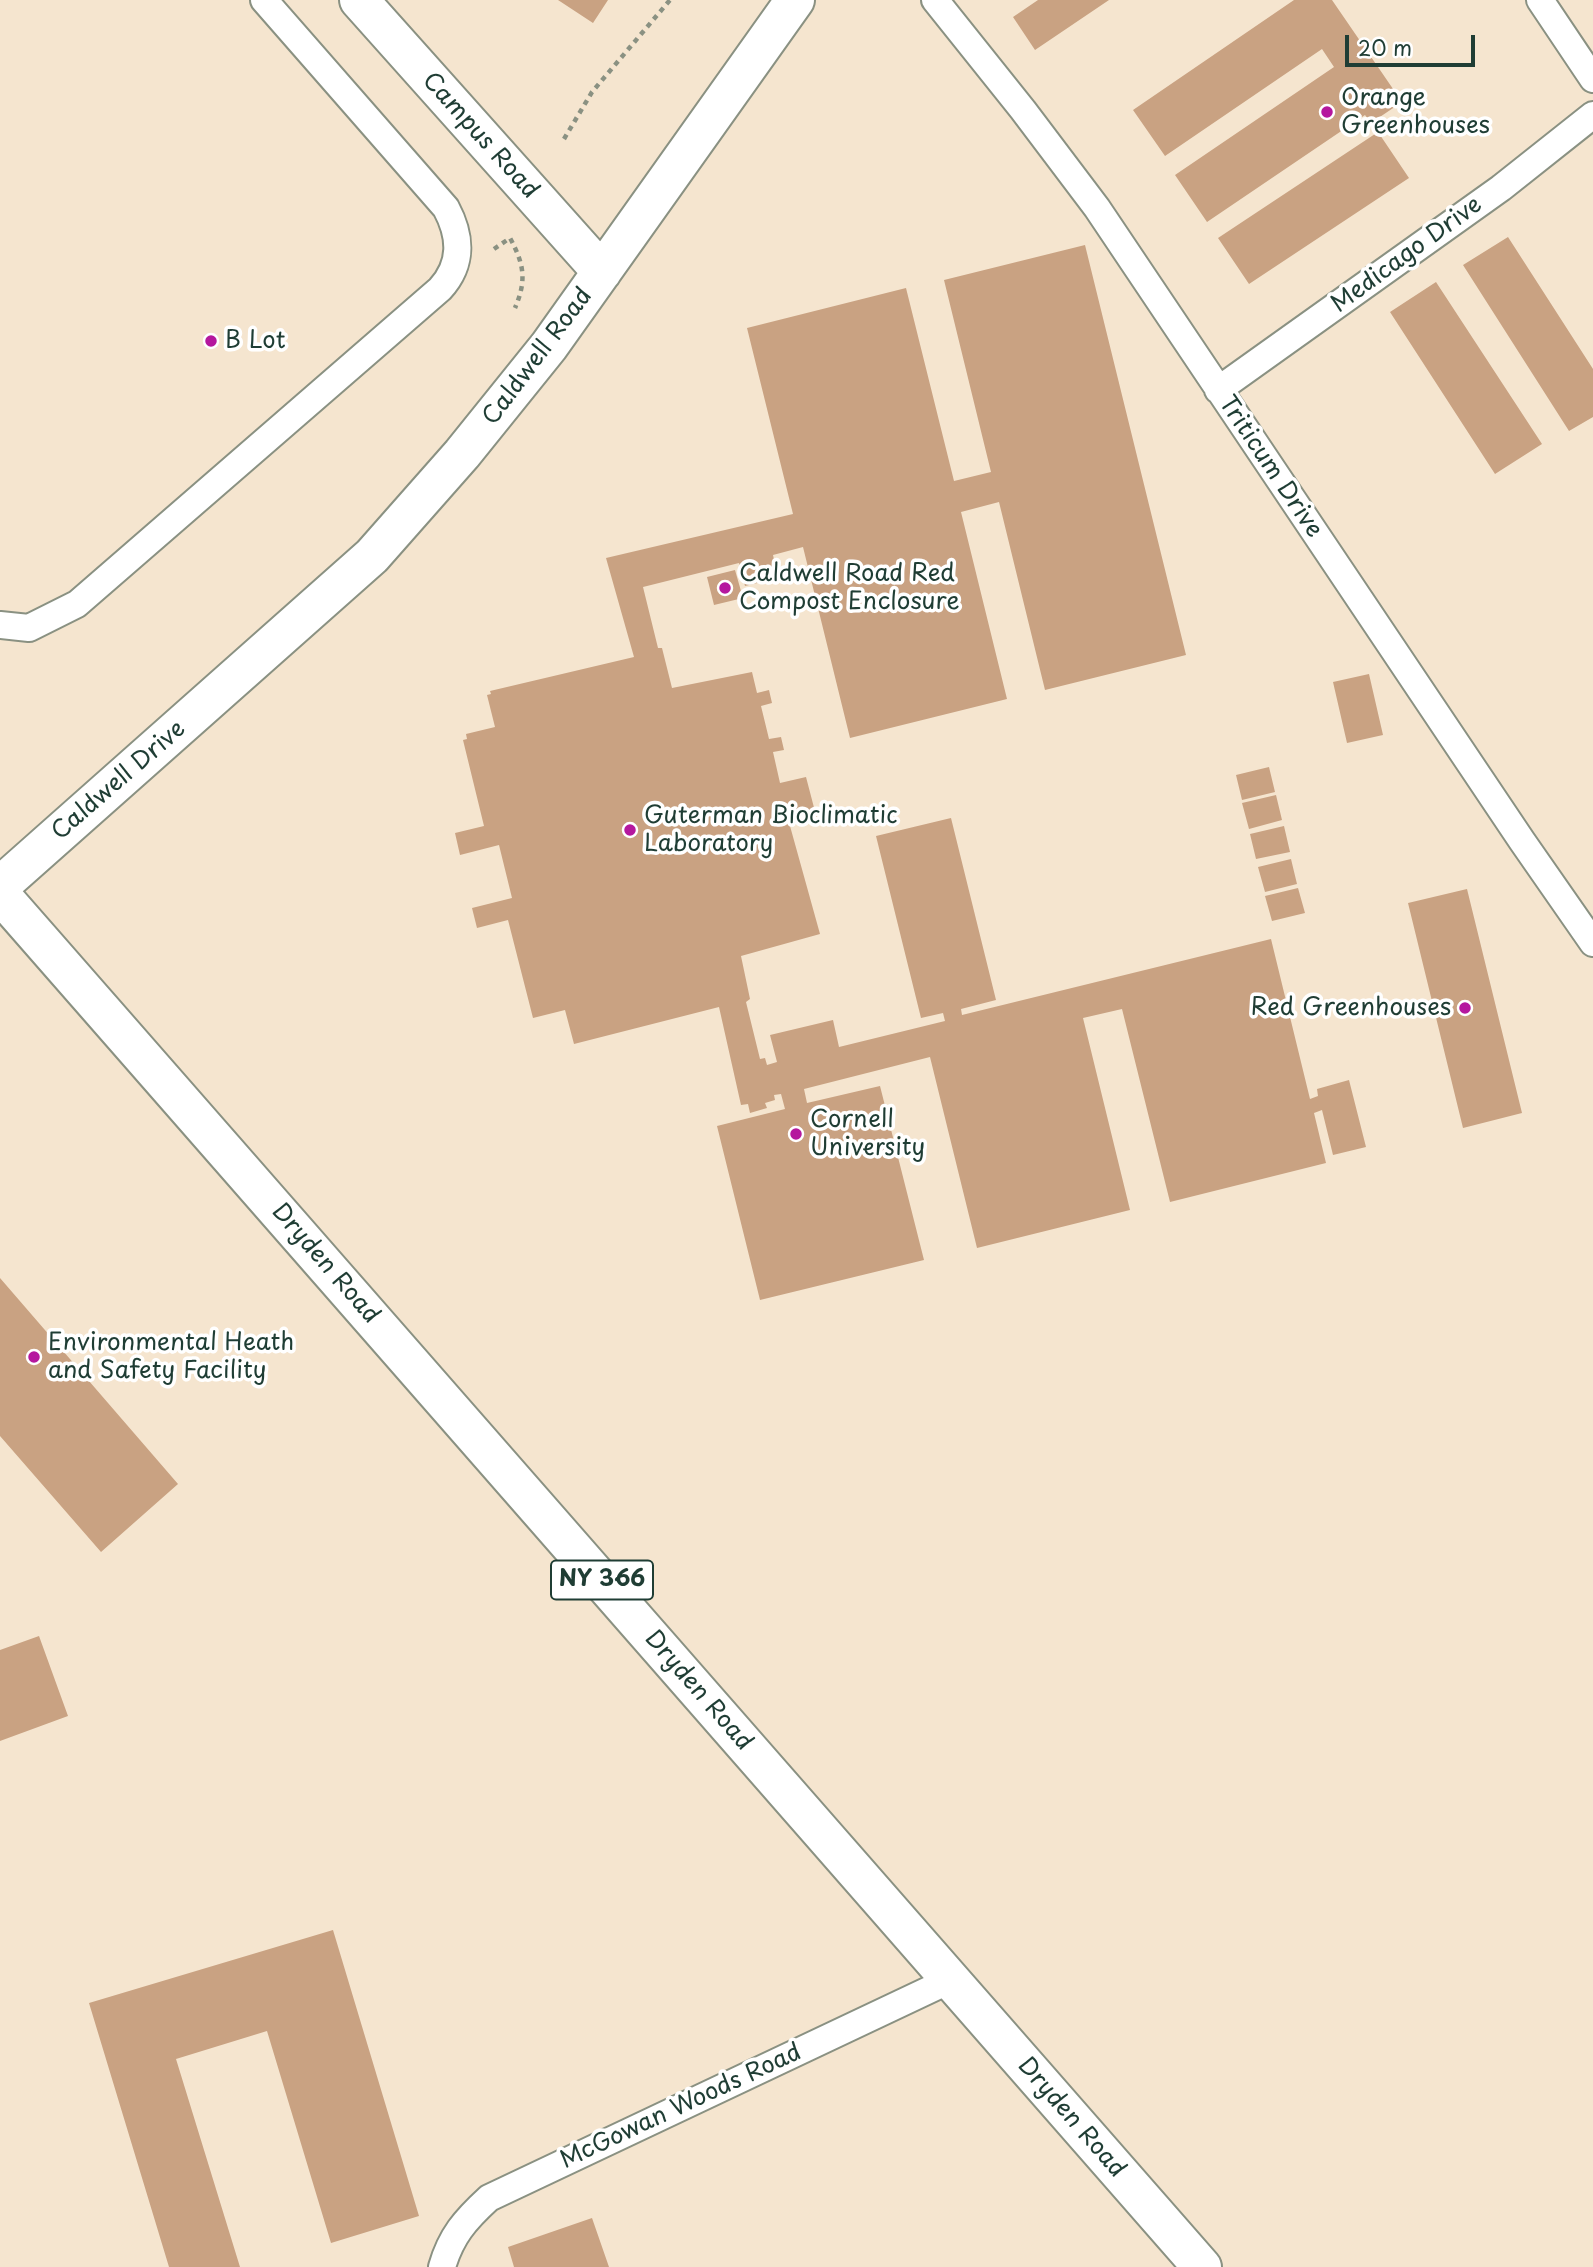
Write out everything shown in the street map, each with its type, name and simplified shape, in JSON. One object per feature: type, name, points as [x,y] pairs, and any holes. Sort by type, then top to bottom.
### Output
[{"type":"main road","name":"Campus Road","points":[[359,0],[602,272]]},
{"type":"main road","name":"Caldwell Road","points":[[237,677],[372,556],[462,454],[549,346],[795,0]]},
{"type":"main road","name":"Caldwell Drive","points":[[0,886],[237,677]]},
{"type":"main road","name":"Dryden Road","points":[[0,894],[1202,2267]]},
{"type":"lane","points":[[0,625],[29,628],[77,604],[449,279],[454,267],[458,238],[455,224],[446,208],[264,0]]},
{"type":"lane","name":"Triticum Drive","points":[[935,0],[1097,208],[1593,943]]},
{"type":"lane","points":[[1541,0],[1593,79]]},
{"type":"lane","name":"Medicago Drive","points":[[1218,390],[1501,188],[1593,115]]},
{"type":"lane","name":"McGowan Woods Road","points":[[442,2267],[448,2246],[467,2218],[489,2198],[950,1980]]},
{"type":"path","points":[[564,139],[597,85],[670,0]]},
{"type":"path","points":[[510,238],[519,254],[523,278],[522,292],[515,308]]},
{"type":"building","points":[[558,0],[608,0],[593,23]]},
{"type":"building","points":[[1038,0],[1109,0],[1035,50],[1013,17]]},
{"type":"building","name":"Orange Greenhouses","points":[[1294,0],[1332,0],[1402,102],[1371,123],[1365,115],[1207,222],[1175,175],[1334,67],[1322,49],[1165,156],[1133,110]]},
{"type":"building","name":"Orange Greenhouses","points":[[1378,132],[1409,178],[1249,284],[1218,238]]},
{"type":"building","points":[[1508,237],[1593,369],[1593,417],[1569,431],[1463,265]]},
{"type":"building","points":[[1085,245],[1186,655],[1045,690],[999,502],[961,512],[1007,699],[850,738],[803,547],[773,555],[778,578],[745,586],[739,563],[643,587],[658,648],[662,648],[672,688],[752,672],[757,693],[769,690],[772,703],[761,706],[769,739],[781,737],[784,750],[773,752],[780,783],[806,777],[817,819],[790,826],[820,934],[741,956],[750,999],[746,1002],[760,1059],[765,1058],[767,1065],[777,1062],[770,1035],[833,1020],[839,1047],[945,1021],[943,1013],[921,1018],[876,836],[951,818],[996,1000],[961,1009],[962,1015],[1271,939],[1310,1099],[1318,1096],[1317,1089],[1349,1080],[1366,1147],[1333,1155],[1322,1110],[1314,1113],[1326,1163],[1170,1202],[1122,1009],[1083,1018],[1130,1210],[977,1248],[930,1057],[804,1089],[807,1103],[880,1086],[924,1260],[760,1300],[717,1126],[785,1109],[781,1094],[774,1095],[775,1100],[765,1103],[767,1108],[750,1113],[748,1104],[741,1105],[719,1007],[574,1044],[565,1010],[533,1018],[508,920],[477,928],[472,908],[512,898],[499,845],[460,855],[455,833],[484,826],[463,740],[467,739],[466,734],[495,727],[487,695],[491,694],[490,691],[634,657],[606,558],[793,514],[747,328],[906,288],[954,481],[991,472],[944,280]]},
{"type":"building","points":[[1436,282],[1542,444],[1495,474],[1390,312]]},
{"type":"building","name":"Caldwell Road Red Compost Enclosure","points":[[735,570],[743,598],[714,605],[707,577]]},
{"type":"building","points":[[1369,674],[1383,735],[1347,743],[1333,682]]},
{"type":"building","points":[[1269,767],[1275,792],[1242,800],[1236,775]]},
{"type":"building","points":[[1276,795],[1282,820],[1249,829],[1242,803]]},
{"type":"building","points":[[1284,826],[1290,852],[1256,859],[1250,834]]},
{"type":"building","points":[[1291,859],[1297,884],[1265,892],[1258,867]]},
{"type":"building","name":"Red Greenhouses","points":[[1298,888],[1305,913],[1272,921],[1265,896]]},
{"type":"building","name":"Red Greenhouses","points":[[1467,889],[1522,1113],[1463,1128],[1408,903]]},
{"type":"building","name":"Environmental Heath and Safety Facility","points":[[0,1278],[178,1484],[101,1552],[0,1436]]},
{"type":"building","points":[[39,1636],[68,1716],[0,1741],[0,1650]]},
{"type":"building","points":[[333,1930],[419,2216],[331,2243],[267,2031],[176,2059],[240,2267],[169,2267],[89,2003]]},
{"type":"building","points":[[592,2218],[609,2267],[514,2267],[508,2247]]},
{"type":"place","name":"Orange Greenhouses","points":[[1327,112]]},
{"type":"place","name":"B Lot","points":[[211,341]]},
{"type":"place","name":"Caldwell Road Red Compost Enclosure","points":[[725,588]]},
{"type":"place","name":"Guterman Bioclimatic Laboratory","points":[[630,830]]},
{"type":"place","name":"Red Greenhouses","points":[[1465,1008]]},
{"type":"place","name":"Cornell University","points":[[796,1134]]},
{"type":"place","name":"Environmental Heath and Safety Facility","points":[[34,1357]]}]
